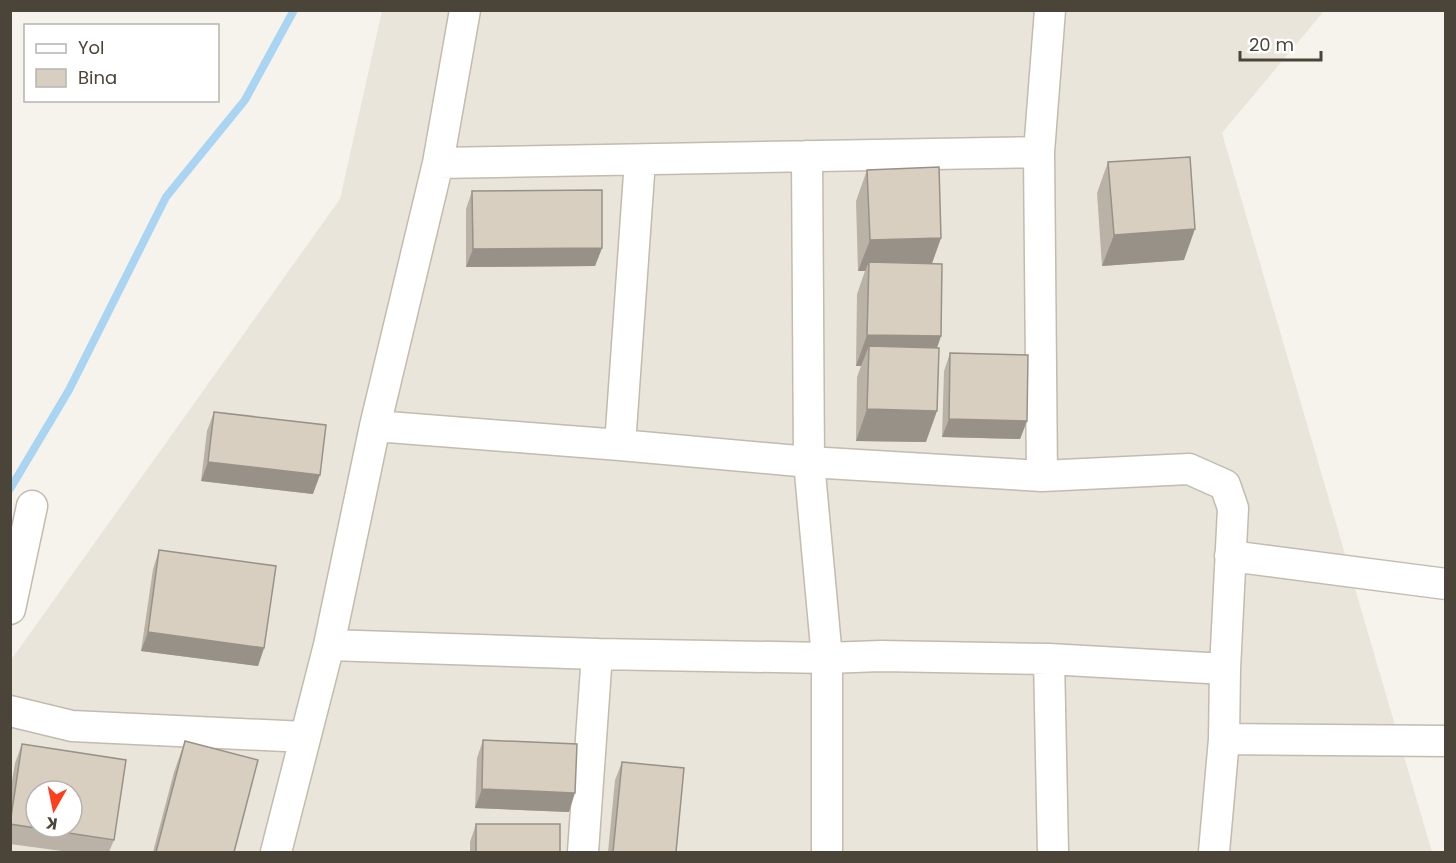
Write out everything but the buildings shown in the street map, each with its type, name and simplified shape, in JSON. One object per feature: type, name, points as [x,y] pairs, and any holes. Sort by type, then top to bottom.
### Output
[{"type":"street","points":[[276,852],[329,645],[375,426],[438,163],[465,10]]},
{"type":"street","points":[[1042,476],[1040,152],[1050,10]]},
{"type":"street","points":[[438,163],[1040,152]]},
{"type":"street","points":[[807,156],[809,462],[827,658],[827,852]]},
{"type":"street","points":[[620,445],[640,160]]},
{"type":"street","points":[[375,426],[809,462],[1042,476],[1189,469],[1225,485],[1233,508],[1224,739],[1214,852]]},
{"type":"street","points":[[10,609],[32,506]]},
{"type":"street","points":[[1230,556],[1446,584]]},
{"type":"street","points":[[329,645],[597,654],[1049,659],[1225,669]]},
{"type":"street","points":[[583,852],[597,654]]},
{"type":"street","points":[[1049,659],[1053,852]]},
{"type":"street","points":[[10,711],[72,726],[305,737]]},
{"type":"street","points":[[1224,739],[1446,741]]},
{"type":"shaded area","points":[[382,11],[1324,11],[1222,133],[1432,852],[11,852],[11,660],[340,199]]},
{"type":"waterway","points":[[10,489],[69,390],[166,197],[245,100],[294,10]]}]
